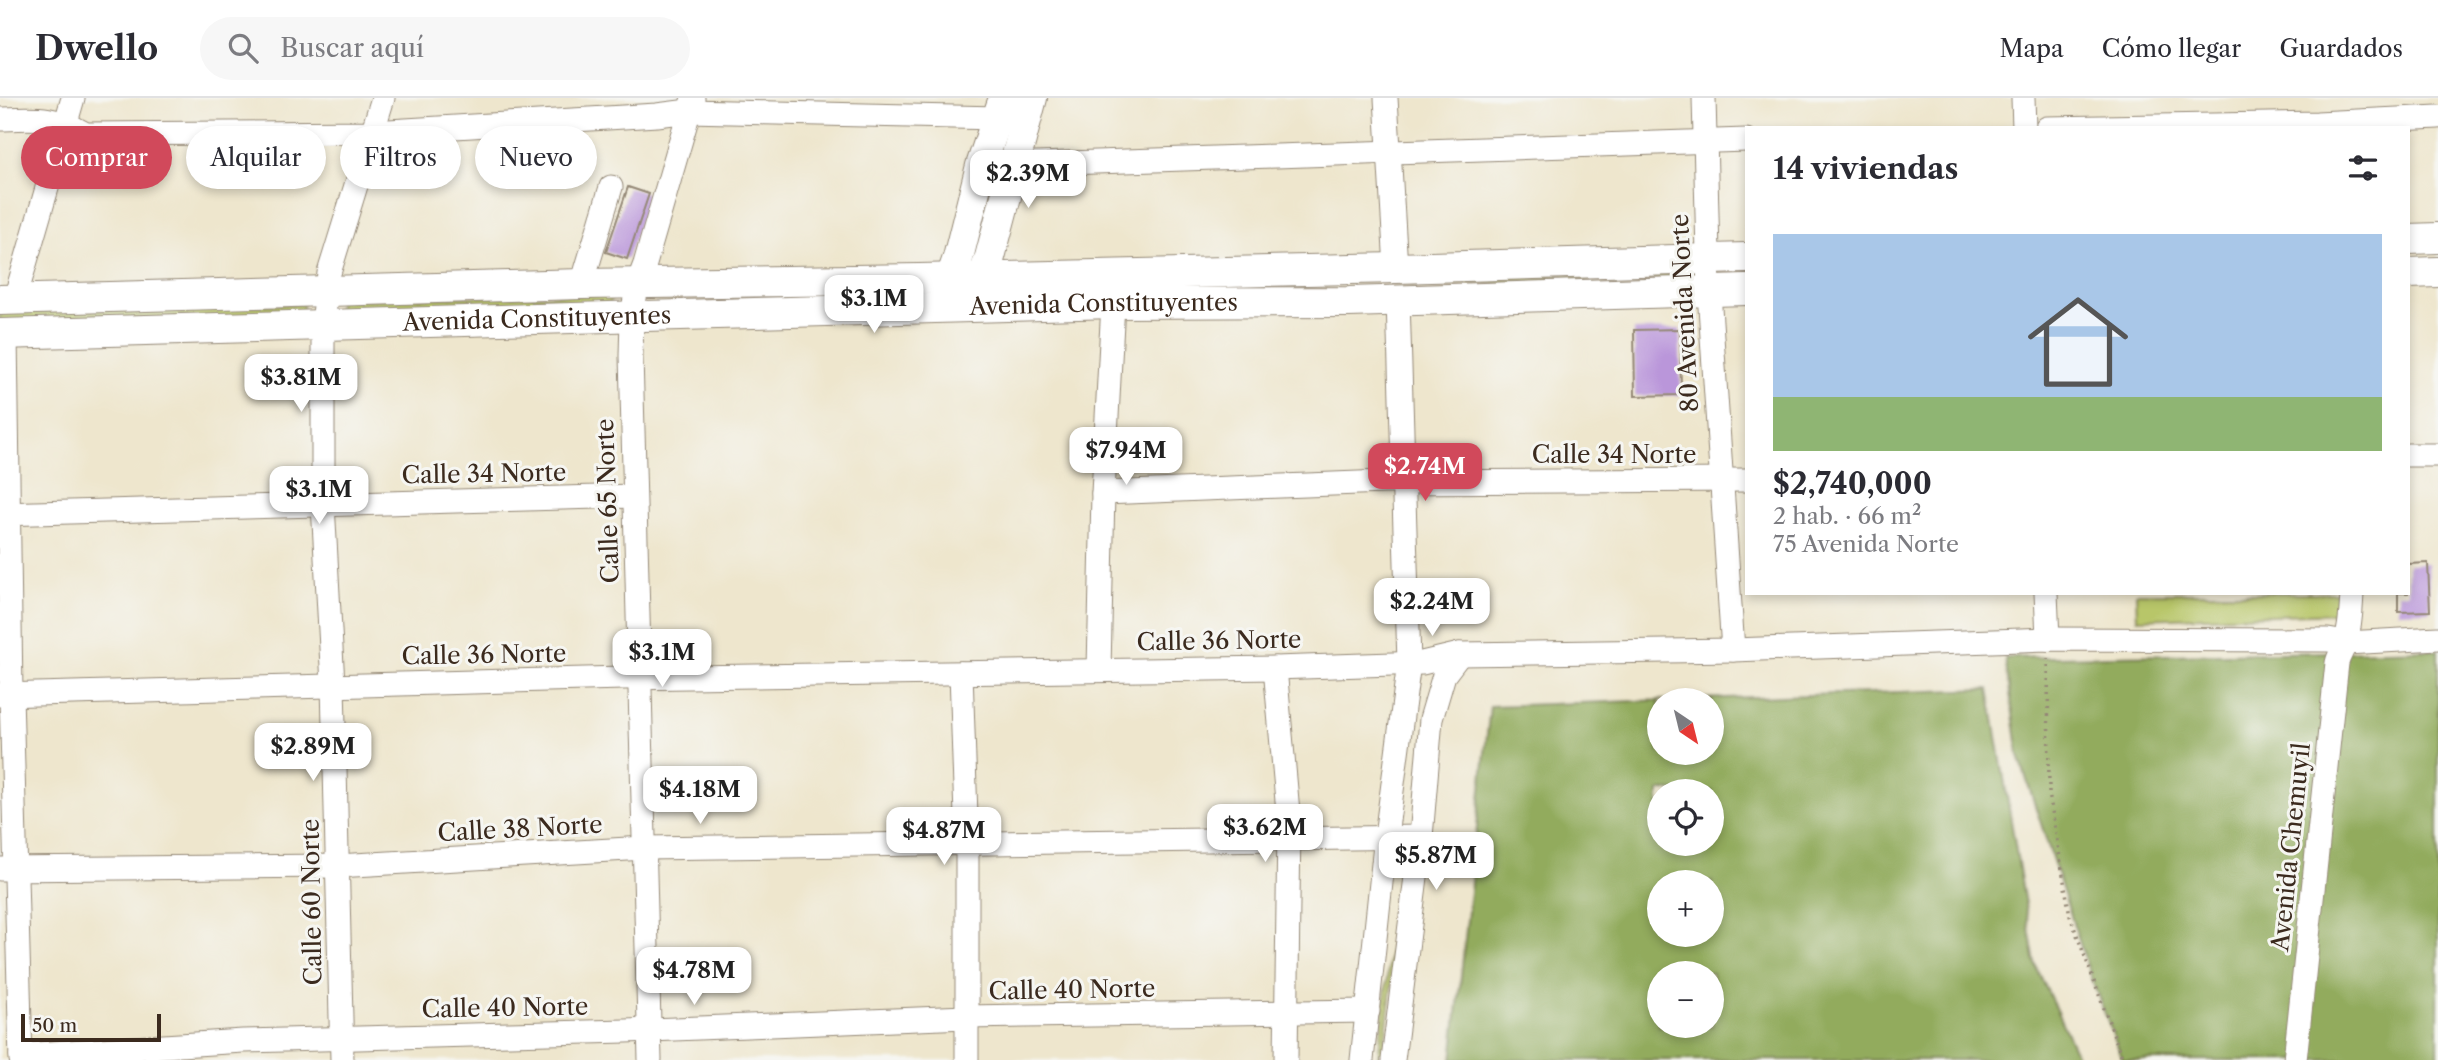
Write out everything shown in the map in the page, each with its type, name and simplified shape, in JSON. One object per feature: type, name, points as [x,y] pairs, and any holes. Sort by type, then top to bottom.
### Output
[{"type":"main road","points":[[974,307],[1032,98]]},
{"type":"main road","points":[[941,308],[958,258],[981,166],[1001,108]]},
{"type":"main road","points":[[2410,239],[2438,238]]},
{"type":"main road","name":"Avenida Constituyentes","points":[[8,299],[1745,258]]},
{"type":"main road","points":[[2410,273],[2438,272]]},
{"type":"main road","name":"Avenida Constituyentes","points":[[3,334],[1113,303],[1349,302],[1745,290]]},
{"type":"street","points":[[8,299],[73,98]]},
{"type":"street","name":"Calle 60 Norte","points":[[374,126],[383,98]]},
{"type":"street","points":[[1386,98],[1396,268]]},
{"type":"street","name":"80 Avenida Norte","points":[[1704,98],[1707,259],[1732,650]]},
{"type":"street","points":[[2023,98],[2024,126]]},
{"type":"street","points":[[461,127],[657,116],[691,104],[1001,108]]},
{"type":"street","name":"Calle 65 Norte","points":[[650,1060],[634,496],[632,318],[637,285],[691,104]]},
{"type":"street","points":[[2096,126],[2340,116],[2438,117]]},
{"type":"street","points":[[0,119],[43,118],[65,122],[86,134],[340,132]]},
{"type":"street","points":[[981,166],[1745,140]]},
{"type":"street","points":[[583,284],[611,187]]},
{"type":"street","name":"Calle 60 Norte","points":[[341,1049],[333,684],[323,504],[323,323],[329,273],[355,189]]},
{"type":"street","points":[[1362,1060],[1386,836],[1409,663],[1406,639],[1405,482],[1398,300]]},
{"type":"street","points":[[1099,669],[1103,494],[1113,303]]},
{"type":"street","points":[[3,334],[7,869],[21,1058]]},
{"type":"street","points":[[2410,456],[2438,454]]},
{"type":"street","name":"Calle 34 Norte","points":[[1103,494],[1405,482],[1745,480]]},
{"type":"street","name":"Calle 34 Norte","points":[[5,514],[634,496]]},
{"type":"street","points":[[2046,595],[2048,639]]},
{"type":"street","name":"Avenida Chemuyil","points":[[2295,1060],[2337,663],[2352,619],[2352,595]]},
{"type":"street","name":"Calle 36 Norte","points":[[5,694],[640,677],[1275,668],[1422,663],[1460,654],[1732,650],[2048,639],[2328,640],[2346,643],[2438,638]]},
{"type":"street","points":[[1393,1060],[1421,837],[1432,719],[1444,676],[1460,654]]},
{"type":"street","points":[[1275,668],[1289,823],[1286,1060]]},
{"type":"street","points":[[961,673],[967,845],[967,1060]]},
{"type":"street","name":"Calle 38 Norte","points":[[7,869],[337,866],[645,848],[1421,837]]},
{"type":"street","name":"Calle 40 Norte","points":[[21,1058],[243,1041],[341,1049],[648,1030],[966,1017],[1368,1011]]},
{"type":"path","points":[[2048,639],[2049,793],[2070,916],[2123,1060]]},
{"type":"green space","points":[[1695,271],[1698,277],[1411,285],[1418,279]]},
{"type":"green space","points":[[611,294],[610,305],[338,311],[339,300]]},
{"type":"green space","points":[[303,304],[303,316],[0,323],[0,312]]},
{"type":"green space","points":[[2136,595],[2345,595],[2345,613],[2137,619]]},
{"type":"green space","points":[[2438,650],[2438,1060],[2123,1060],[2091,978],[2019,756],[2005,658]]},
{"type":"green space","points":[[1989,689],[2035,964],[2079,1060],[1452,1060],[1490,706],[1647,700],[1647,765],[1724,765],[1724,698]]},
{"type":"green space","points":[[1401,851],[1406,852],[1383,1060],[1378,1060]]},
{"type":"building","points":[[628,187],[649,194],[627,259],[606,252]]},
{"type":"building","points":[[1680,329],[1681,395],[1635,396],[1634,330]]},
{"type":"building","points":[[2428,563],[2430,611],[2398,612],[2398,595],[2410,595],[2410,564]]}]
